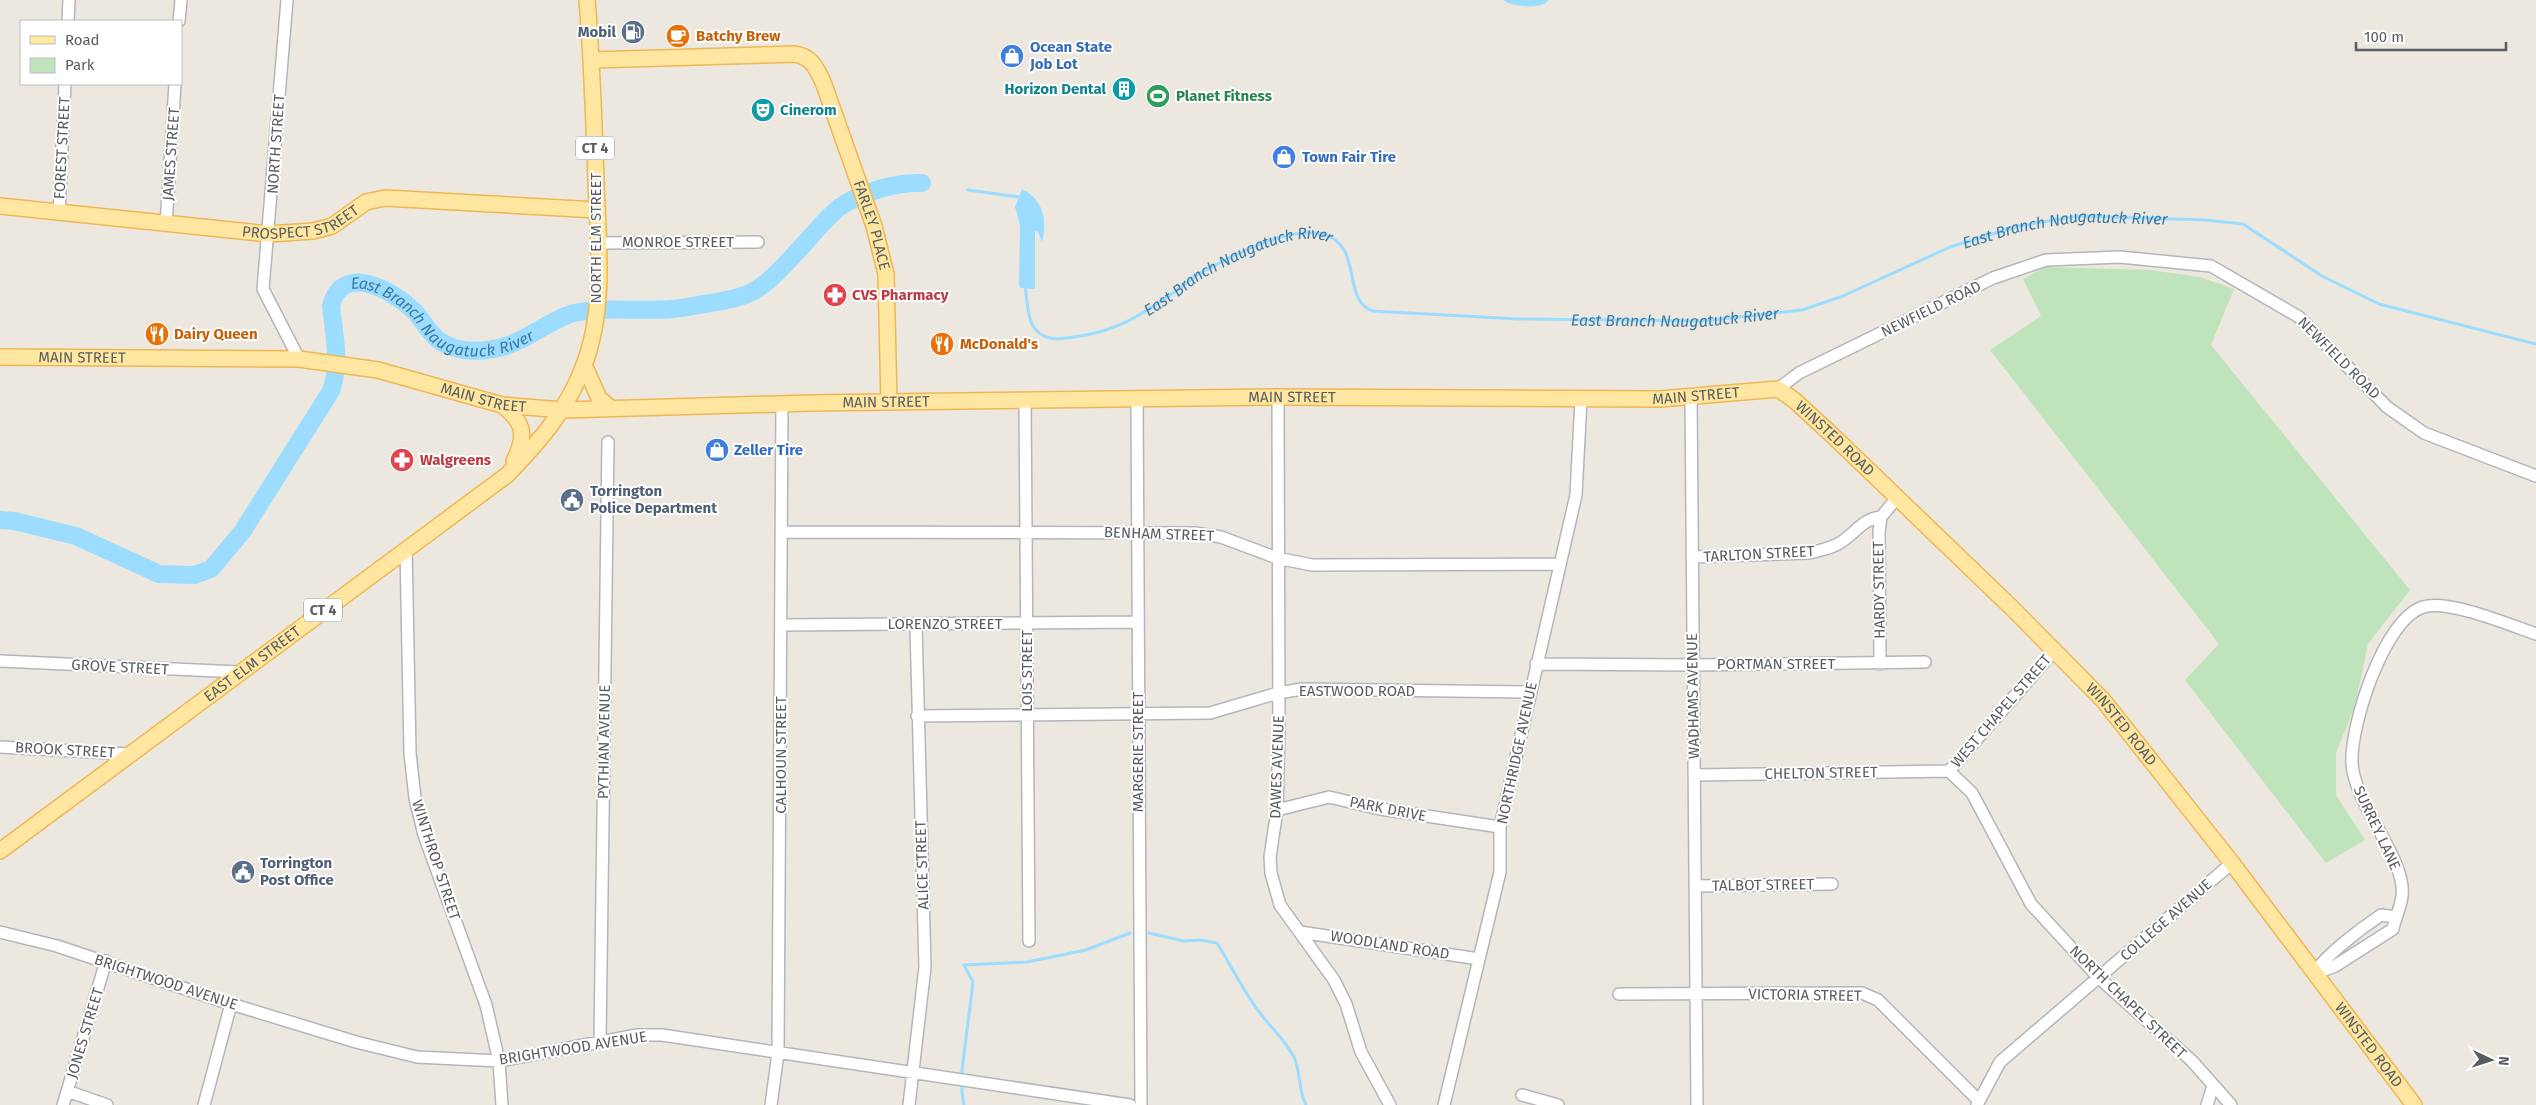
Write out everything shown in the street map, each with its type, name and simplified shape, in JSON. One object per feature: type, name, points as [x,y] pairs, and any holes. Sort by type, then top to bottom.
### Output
[{"type":"main road","name":"NORTH ELM STREET","points":[[563,410],[584,365],[593,335],[598,297],[592,60],[587,0]]},
{"type":"main road","name":"FARLEY PLACE","points":[[592,60],[788,54],[800,55],[809,59],[824,82],[868,209],[886,274],[889,402]]},
{"type":"main road","name":"PROSPECT STREET","points":[[0,206],[269,234],[313,231],[332,226],[366,202],[385,198],[597,210]]},
{"type":"main road","name":"MAIN STREET","points":[[0,356],[299,359],[378,370],[502,404],[563,410],[609,407],[1278,397],[1581,399],[1691,397],[1778,389]]},
{"type":"main road","points":[[584,365],[599,398],[609,407]]},
{"type":"main road","name":"WINSTED ROAD","points":[[1778,389],[1812,416],[1896,499],[2012,608],[2103,700],[2232,863],[2414,1105]]},
{"type":"main road","points":[[502,404],[515,416],[522,434],[522,445],[507,475]]},
{"type":"main road","name":"EAST ELM STREET","points":[[0,851],[406,548],[507,475],[542,439],[563,410]]},
{"type":"street","points":[[68,20],[69,0]]},
{"type":"street","points":[[180,20],[181,0]]},
{"type":"street","name":"NORTH STREET","points":[[287,0],[263,289],[299,359]]},
{"type":"street","name":"FOREST STREET","points":[[59,213],[65,85]]},
{"type":"street","name":"JAMES STREET","points":[[166,224],[175,85]]},
{"type":"street","name":"MONROE STREET","points":[[597,243],[758,242]]},
{"type":"street","name":"NEWFIELD ROAD","points":[[1778,389],[1799,373],[1947,300],[1993,278],[2046,260],[2120,257],[2211,266],[2299,317],[2387,407],[2424,433],[2536,476]]},
{"type":"street","name":"DAWES AVENUE","points":[[1278,397],[1277,558],[1280,733],[1277,810],[1270,857],[1271,873],[1280,904],[1334,980],[1346,1004],[1361,1052],[1390,1105]]},
{"type":"street","name":"WADHAMS AVENUE","points":[[1691,397],[1697,1105]]},
{"type":"street","name":"NORTHRIDGE AVENUE","points":[[1444,1105],[1500,872],[1500,827],[1529,692],[1576,495],[1581,399]]},
{"type":"street","name":"LOIS STREET","points":[[1025,400],[1029,941]]},
{"type":"street","name":"MARGERIE STREET","points":[[1137,400],[1141,1105]]},
{"type":"street","name":"CALHOUN STREET","points":[[771,1105],[778,1052],[783,532],[782,404]]},
{"type":"street","name":"PYTHIAN AVENUE","points":[[600,1042],[608,442]]},
{"type":"street","name":"TARLTON STREET","points":[[1692,557],[1808,553],[1825,550],[1840,543],[1871,518],[1881,517],[1896,499]]},
{"type":"street","name":"HARDY STREET","points":[[1880,664],[1879,532],[1881,517]]},
{"type":"street","name":"BENHAM STREET","points":[[783,532],[1138,531],[1195,533],[1221,537],[1277,558],[1312,565],[1560,564]]},
{"type":"street","name":"WINTHROP STREET","points":[[406,548],[410,753],[415,798],[424,835],[486,1004],[499,1061],[502,1105]]},
{"type":"street","name":"SURREY LANE","points":[[2314,974],[2335,966],[2393,929],[2402,896],[2399,870],[2356,784],[2352,763],[2358,715],[2379,656],[2408,616],[2423,607],[2448,606],[2536,634]]},
{"type":"street","name":"LORENZO STREET","points":[[782,625],[1138,622]]},
{"type":"street","name":"ALICE STREET","points":[[909,1105],[925,967],[916,625]]},
{"type":"street","name":"WEST CHAPEL STREET","points":[[1949,771],[2054,651]]},
{"type":"street","name":"GROVE STREET","points":[[0,661],[239,672]]},
{"type":"street","name":"PORTMAN STREET","points":[[1536,664],[1693,665],[1925,662]]},
{"type":"street","name":"EASTWOOD ROAD","points":[[917,716],[1026,713],[1210,713],[1278,693],[1302,689],[1529,692]]},
{"type":"street","name":"BROOK STREET","points":[[0,746],[129,754]]},
{"type":"street","name":"CHELTON STREET","points":[[1694,775],[1949,771]]},
{"type":"street","name":"NORTH CHAPEL STREET","points":[[1949,771],[1972,793],[2030,904],[2099,978],[2192,1062],[2231,1105]]},
{"type":"street","name":"PARK DRIVE","points":[[1277,810],[1329,797],[1380,809],[1500,827]]},
{"type":"street","name":"COLLEGE AVENUE","points":[[1978,1102],[2000,1062],[2232,863]]},
{"type":"street","name":"TALBOT STREET","points":[[1695,886],[1832,884]]},
{"type":"street","points":[[2314,974],[2319,965],[2366,925],[2381,915],[2395,917]]},
{"type":"street","name":"BRIGHTWOOD AVENUE","points":[[0,932],[106,961],[231,1004],[356,1042],[417,1057],[499,1061],[638,1034],[662,1035],[912,1074],[1130,1105]]},
{"type":"street","name":"WOODLAND ROAD","points":[[1300,932],[1479,959]]},
{"type":"street","name":"JONES STREET","points":[[63,1105],[106,961]]},
{"type":"street","name":"VICTORIA STREET","points":[[1619,994],[1862,993],[1878,1000],[1978,1102]]},
{"type":"street","points":[[204,1105],[231,1004]]},
{"type":"street","points":[[2207,1105],[2213,1086]]},
{"type":"street","points":[[67,1091],[107,1105]]},
{"type":"street","points":[[1522,1095],[1558,1105]]},
{"type":"green space","points":[[2046,267],[2150,270],[2200,277],[2234,289],[2211,345],[2410,590],[2368,644],[2355,706],[2336,753],[2336,795],[2365,840],[2326,863],[2185,680],[2219,644],[1990,350],[2041,316],[2023,279]]},
{"type":"water","points":[[1503,0],[1549,0],[1540,5],[1526,6]]},
{"type":"water","points":[[1022,189],[1035,198],[1044,218],[1042,242],[1038,232],[1035,231],[1035,289],[1020,288],[1019,284],[1020,225],[1015,207]]},
{"type":"waterway","name":"East Branch Naugatuck River","points":[[0,520],[14,521],[76,536],[159,574],[194,575],[211,569],[242,532],[331,391],[336,370],[331,306],[337,293],[346,285],[356,283],[368,284],[381,288],[393,295],[413,310],[432,334],[447,345],[472,351],[490,350],[514,343],[558,319],[574,313],[598,310],[677,309],[725,301],[745,295],[756,290],[773,277],[840,207],[858,197],[890,186],[922,183]]},
{"type":"waterway","name":"East Branch Naugatuck River","points":[[968,190],[1019,197],[1020,199]]},
{"type":"waterway","name":"East Branch Naugatuck River","points":[[1025,285],[1028,312],[1031,322],[1037,331],[1046,337],[1056,339],[1089,335],[1116,327],[1128,321],[1151,308],[1200,273],[1246,250],[1277,238],[1308,233],[1322,234],[1335,240],[1343,249],[1348,260],[1357,296],[1363,305],[1373,311],[1518,319],[1702,321],[1802,310],[1843,296],[1950,247],[2019,226],[2078,216],[2205,220],[2243,224],[2322,276],[2379,304],[2536,344]]},
{"type":"waterway","points":[[964,1105],[962,1070],[973,982],[964,965],[1027,962],[1086,950],[1130,933]]},
{"type":"waterway","points":[[1149,933],[1184,941],[1200,940],[1217,943],[1261,1015],[1286,1044],[1294,1057],[1306,1105]]},
{"type":"place","name":"Mobil","points":[[633,32]]},
{"type":"place","name":"Batchy Brew","points":[[678,36]]},
{"type":"place","name":"Ocean State Job Lot","points":[[1012,56]]},
{"type":"place","name":"Horizon Dental","points":[[1124,89]]},
{"type":"place","name":"Planet Fitness","points":[[1158,96]]},
{"type":"place","name":"Cinerom","points":[[763,110]]},
{"type":"place","name":"Town Fair Tire","points":[[1284,157]]},
{"type":"place","name":"CVS Pharmacy","points":[[835,295]]},
{"type":"place","name":"Dairy Queen","points":[[157,334]]},
{"type":"place","name":"McDonald's","points":[[942,344]]},
{"type":"place","name":"Zeller Tire","points":[[717,450]]},
{"type":"place","name":"Walgreens","points":[[402,460]]},
{"type":"place","name":"Torrington Police Department","points":[[572,500]]},
{"type":"place","name":"Torrington Post Office","points":[[243,872]]}]
